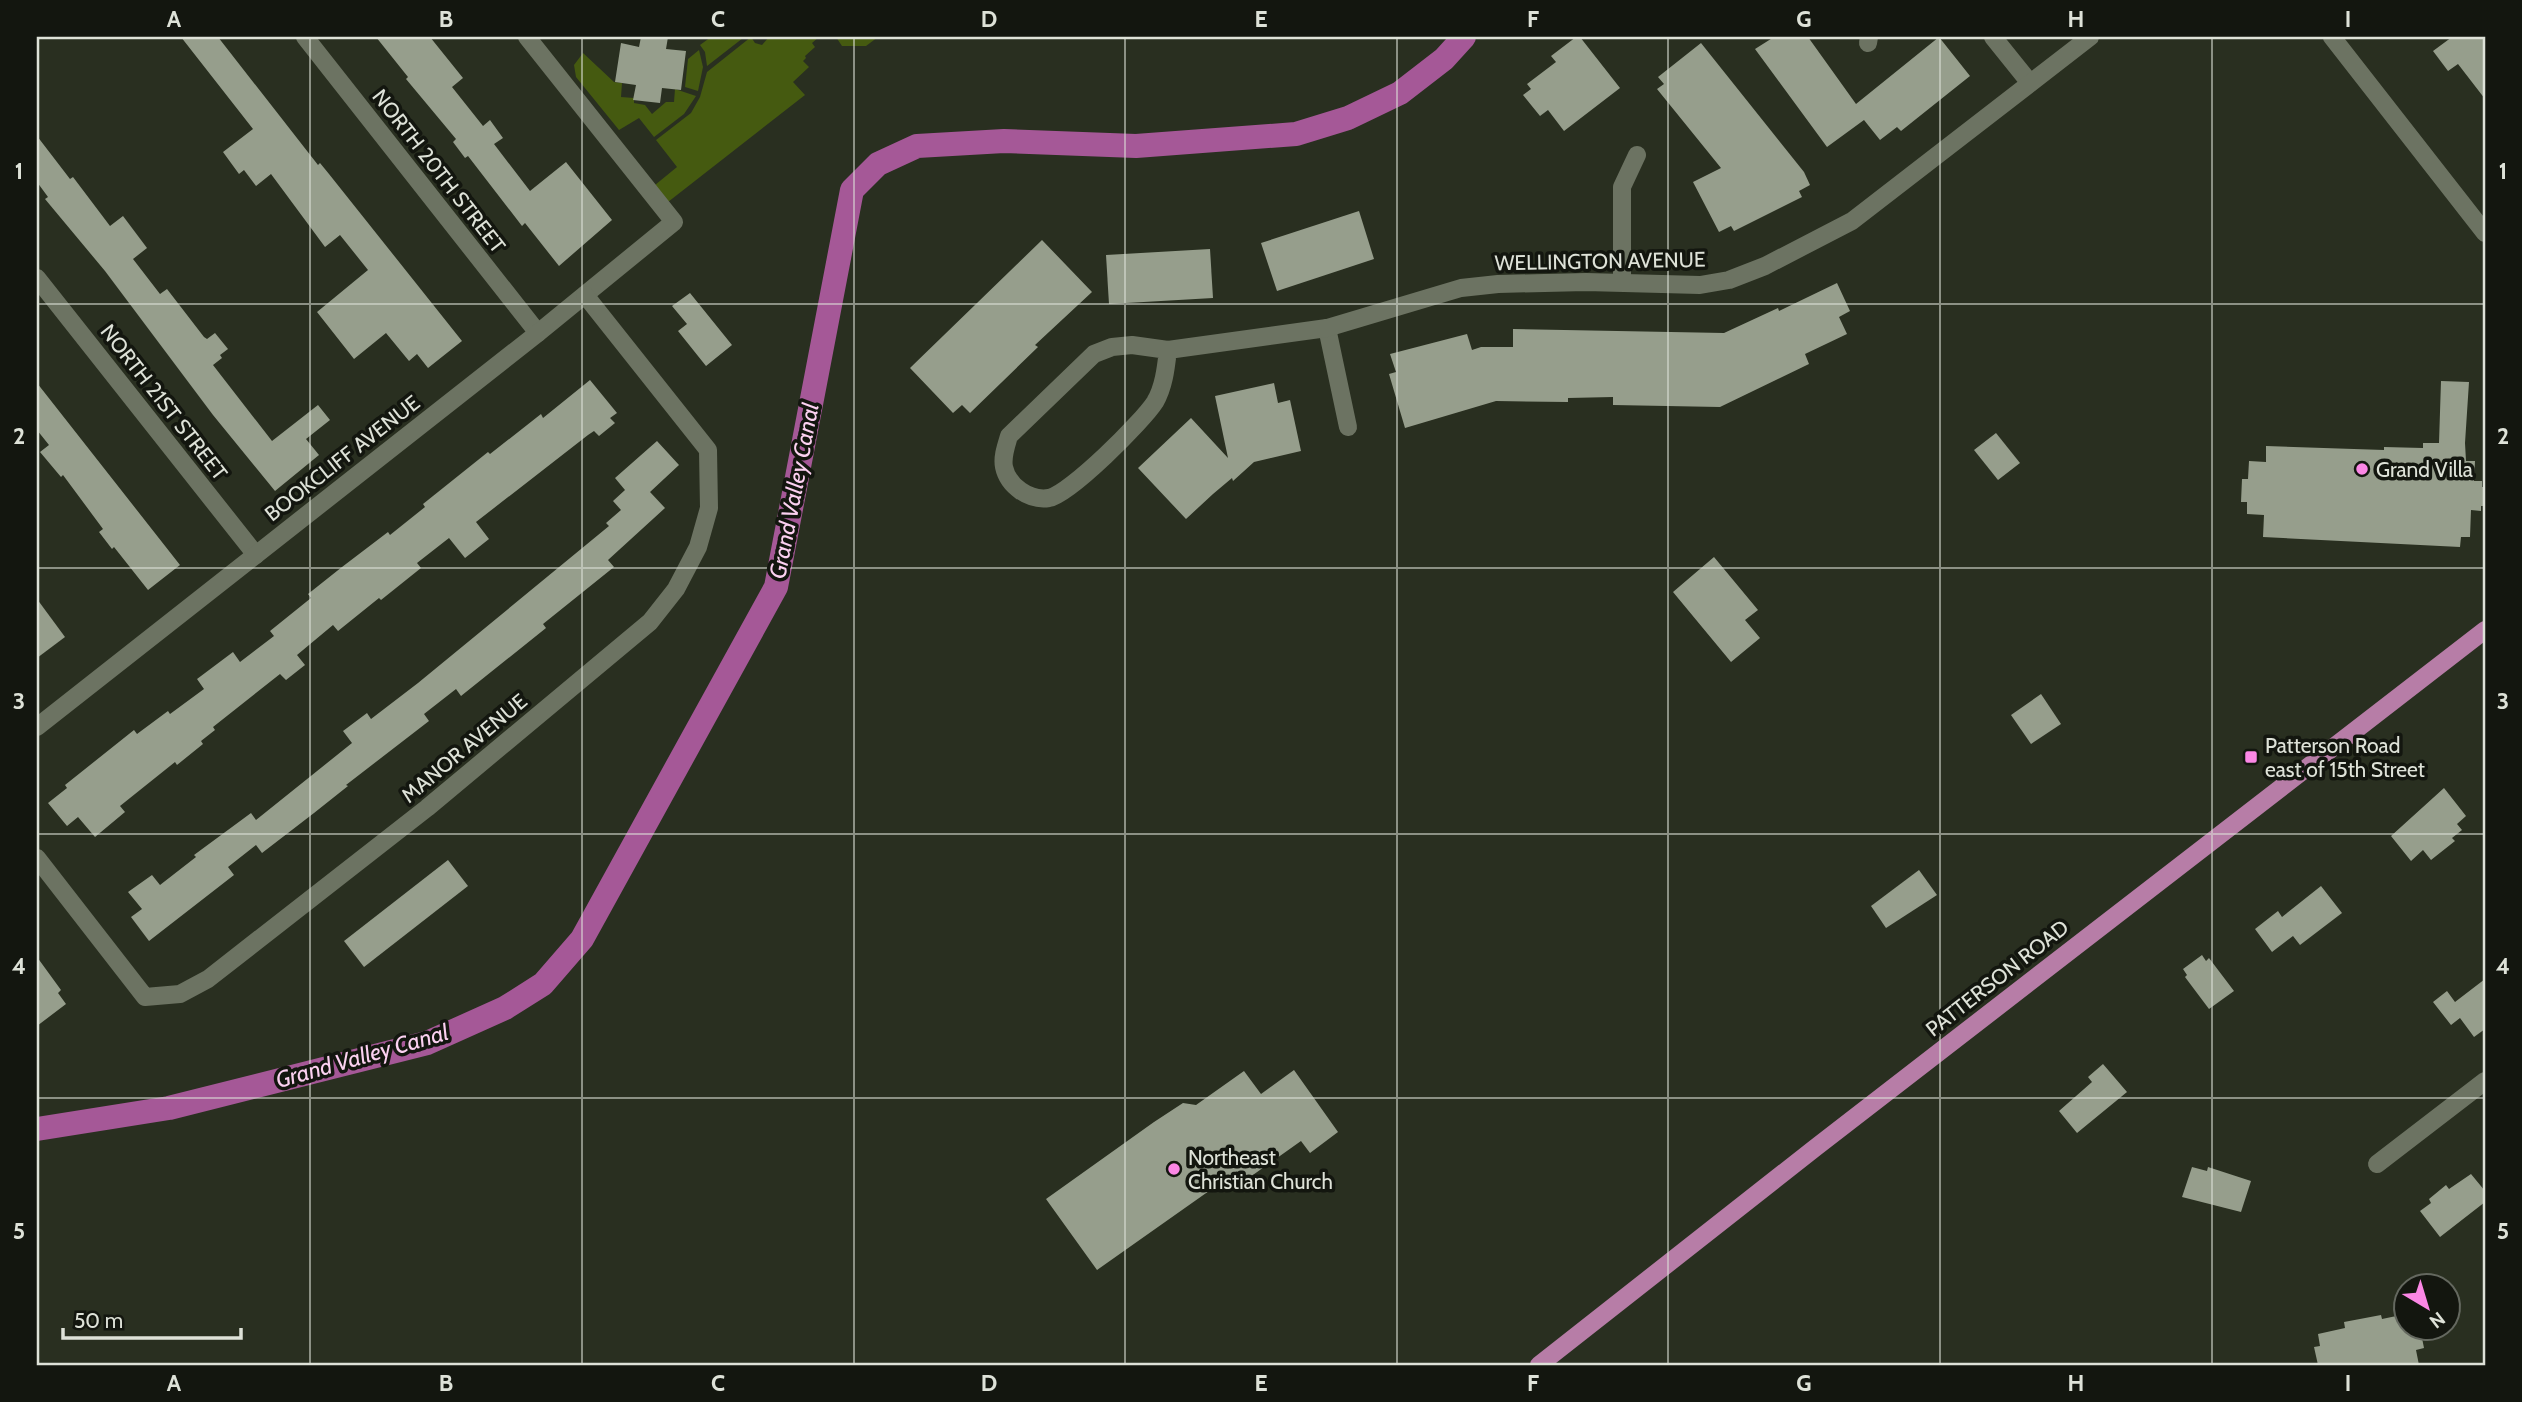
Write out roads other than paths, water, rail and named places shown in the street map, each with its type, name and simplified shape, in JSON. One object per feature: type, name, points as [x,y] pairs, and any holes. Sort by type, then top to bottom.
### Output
[{"type":"main road","name":"PATTERSON ROAD","points":[[1539,1365],[2485,630]]},
{"type":"street","name":"NORTH 20TH STREET","points":[[305,37],[538,333]]},
{"type":"street","name":"BOOKCLIFF AVENUE","points":[[37,727],[538,333],[674,222],[527,37]]},
{"type":"street","points":[[1993,37],[2030,83]]},
{"type":"street","name":"WELLINGTON AVENUE","points":[[1168,350],[1157,400],[1140,422],[1065,490],[1049,498],[1032,497],[1018,489],[1009,479],[1003,466],[1009,436],[1094,354],[1112,346],[1132,345],[1168,350],[1326,328],[1461,288],[1498,284],[1622,282],[1700,285],[1729,280],[1765,266],[1852,221],[2090,37]]},
{"type":"street","points":[[2332,37],[2485,233]]},
{"type":"street","points":[[1622,282],[1622,187],[1637,155]]},
{"type":"street","name":"NORTH 21ST STREET","points":[[37,278],[256,555]]},
{"type":"street","name":"MANOR AVENUE","points":[[37,858],[145,997],[180,994],[208,979],[427,808],[650,622],[676,589],[698,547],[709,508],[708,450],[584,295]]},
{"type":"street","points":[[1326,328],[1348,427]]},
{"type":"street","points":[[2377,1164],[2485,1081]]},
{"type":"waterway","name":"Grand Valley Canal","points":[[37,1129],[169,1108],[427,1043],[505,1008],[543,984],[582,939],[776,587],[852,190],[878,164],[917,146],[1004,141],[1136,146],[1296,134],[1348,118],[1400,93],[1444,59],[1464,37]]},
{"type":"place","name":"Grand Villa","points":[[2362,469]]},
{"type":"place","name":"Patterson Road east of 15th Street","points":[[2251,757]]},
{"type":"place","name":"Northeast Christian Church","points":[[1174,1169]]}]
